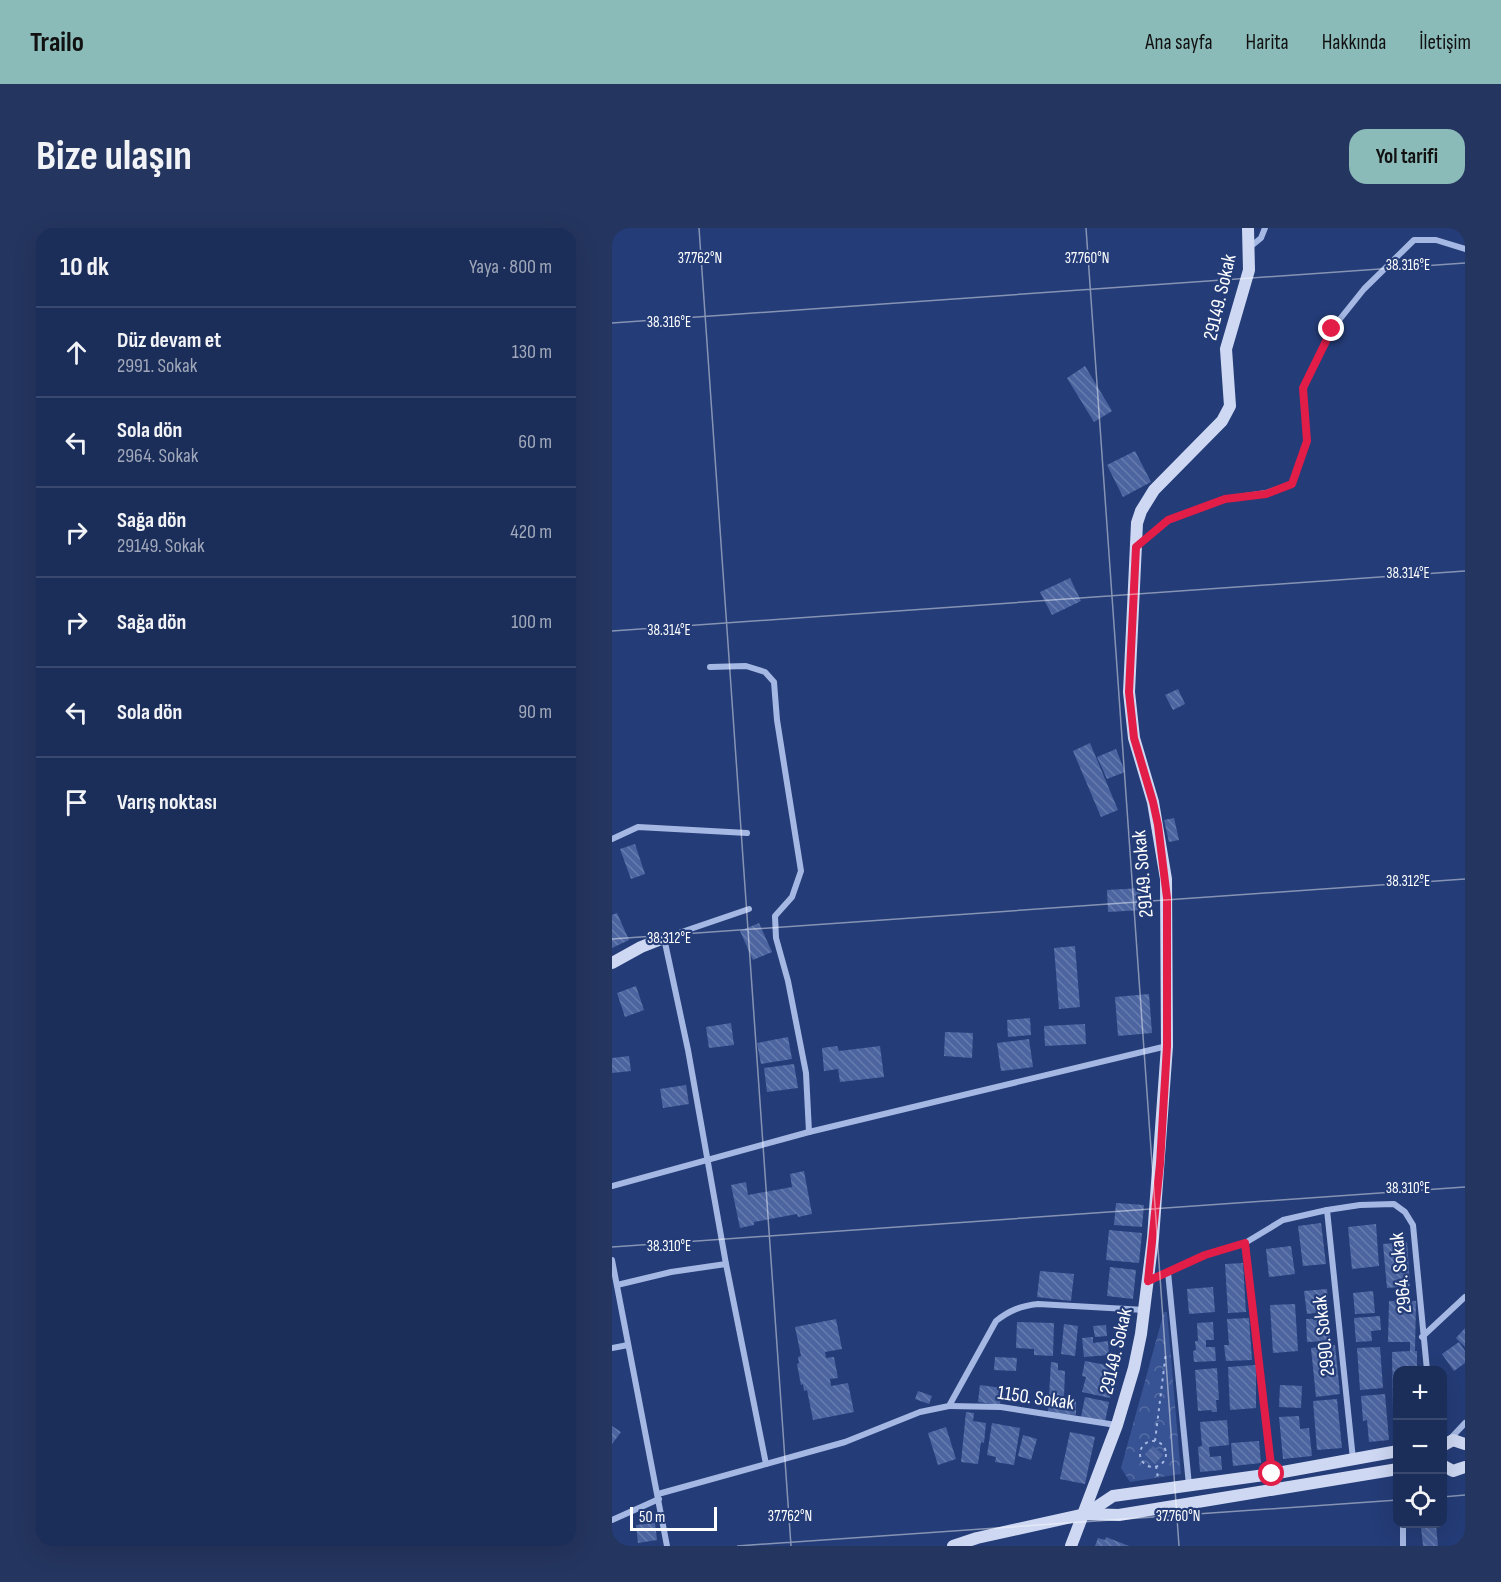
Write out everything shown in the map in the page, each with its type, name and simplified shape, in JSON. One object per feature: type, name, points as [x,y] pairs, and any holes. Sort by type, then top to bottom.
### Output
[{"type":"street","name":"29149. Sokak","points":[[1071,1546],[1117,1425],[1134,1368],[1145,1310],[1160,1164],[1167,1046],[1167,898],[1153,802],[1134,738],[1129,692],[1137,523],[1154,490],[1222,421],[1230,406],[1226,349],[1249,270],[1248,228]]},
{"type":"street","points":[[1250,248],[1261,237],[1265,228]]},
{"type":"street","points":[[1136,547],[1168,520],[1225,499],[1266,494],[1292,484],[1307,441],[1303,388],[1332,329],[1364,289],[1414,240],[1436,240],[1465,249]]},
{"type":"street","points":[[710,667],[746,666],[765,672],[774,682],[777,720],[801,871],[792,897],[775,916],[776,938],[788,981],[806,1072],[809,1132]]},
{"type":"street","points":[[612,839],[638,826],[747,833]]},
{"type":"street","points":[[612,963],[641,947],[749,909]]},
{"type":"street","points":[[664,938],[688,1050],[726,1264],[766,1464]]},
{"type":"street","points":[[612,1186],[809,1132],[1167,1046]]},
{"type":"street","name":"2964. Sokak","points":[[1148,1281],[1205,1255],[1245,1243],[1283,1220],[1360,1205],[1394,1204],[1410,1218],[1413,1225],[1426,1366]]},
{"type":"street","name":"2990. Sokak","points":[[1327,1210],[1353,1459]]},
{"type":"street","points":[[1245,1243],[1272,1474]]},
{"type":"street","points":[[612,1260],[667,1546]]},
{"type":"street","points":[[617,1285],[671,1272],[726,1264]]},
{"type":"street","points":[[1168,1272],[1189,1486]]},
{"type":"street","points":[[1422,1336],[1465,1297]]},
{"type":"street","points":[[950,1406],[996,1321],[1007,1311],[1022,1305],[1038,1304],[1145,1310]]},
{"type":"street","points":[[612,1348],[628,1346]]},
{"type":"street","name":"1150. Sokak","points":[[612,1520],[658,1496],[844,1442],[920,1412],[950,1406],[1001,1407],[1117,1425]]},
{"type":"street","points":[[1447,1441],[1465,1423]]},
{"type":"street","points":[[1447,1442],[1457,1440],[1465,1444]]},
{"type":"street","points":[[1085,1514],[1113,1496],[1272,1474],[1393,1452]]},
{"type":"street","points":[[1447,1469],[1457,1471],[1465,1467]]},
{"type":"street","points":[[1447,1469],[1465,1478]]},
{"type":"street","points":[[953,1546],[978,1538],[1085,1514],[1119,1515],[1393,1470]]},
{"type":"street","points":[[1403,1528],[1403,1546]]},
{"type":"path","points":[[1155,1441],[1167,1347],[1174,1331]]},
{"type":"path","points":[[1155,1441],[1163,1446],[1166,1454],[1163,1462],[1152,1467],[1144,1463],[1140,1451],[1144,1444],[1155,1441]]},
{"type":"green space","points":[[1164,1312],[1167,1312],[1181,1474],[1130,1482],[1121,1468]]},
{"type":"building","points":[[1085,366],[1112,411],[1094,422],[1067,378]]},
{"type":"building","points":[[1135,451],[1151,482],[1123,497],[1107,465]]},
{"type":"building","points":[[1070,578],[1081,601],[1052,615],[1040,592]]},
{"type":"building","points":[[1178,689],[1185,704],[1173,710],[1165,695]]},
{"type":"building","points":[[1090,743],[1118,810],[1101,817],[1073,751]]},
{"type":"building","points":[[1116,749],[1125,772],[1107,779],[1097,757]]},
{"type":"building","points":[[1174,818],[1179,840],[1169,842],[1164,820]]},
{"type":"building","points":[[635,844],[645,874],[631,879],[620,849]]},
{"type":"building","points":[[1141,888],[1142,910],[1108,912],[1107,890]]},
{"type":"building","points":[[617,913],[629,940],[612,948],[612,915]]},
{"type":"building","points":[[759,923],[772,952],[753,960],[740,931]]},
{"type":"building","points":[[1075,946],[1080,1007],[1059,1009],[1054,948]]},
{"type":"building","points":[[636,986],[644,1010],[625,1017],[617,993]]},
{"type":"building","points":[[1149,994],[1152,1033],[1118,1036],[1115,997]]},
{"type":"building","points":[[1030,1018],[1031,1035],[1008,1037],[1007,1020]]},
{"type":"building","points":[[731,1023],[734,1045],[709,1048],[706,1027]]},
{"type":"building","points":[[1085,1024],[1086,1044],[1045,1046],[1044,1026]]},
{"type":"building","points":[[945,1032],[973,1033],[972,1058],[944,1056]]},
{"type":"building","points":[[788,1037],[792,1059],[761,1064],[757,1043]]},
{"type":"building","points":[[1029,1039],[1033,1067],[1001,1071],[997,1043]]},
{"type":"building","points":[[837,1046],[839,1051],[880,1046],[884,1077],[840,1082],[838,1069],[824,1071],[822,1048]]},
{"type":"building","points":[[629,1056],[631,1071],[612,1073],[612,1058]]},
{"type":"building","points":[[794,1064],[798,1088],[767,1092],[764,1068]]},
{"type":"building","points":[[686,1085],[689,1104],[663,1108],[660,1089]]},
{"type":"building","points":[[804,1171],[812,1214],[798,1217],[797,1214],[754,1222],[754,1225],[740,1228],[731,1185],[746,1182],[748,1195],[792,1187],[790,1174]]},
{"type":"building","points":[[1116,1203],[1144,1205],[1142,1227],[1114,1225]]},
{"type":"building","points":[[1321,1223],[1326,1264],[1303,1266],[1298,1226]]},
{"type":"building","points":[[1376,1224],[1379,1266],[1352,1269],[1348,1227]]},
{"type":"building","points":[[1109,1230],[1142,1233],[1139,1263],[1106,1260]]},
{"type":"building","points":[[1407,1242],[1410,1286],[1387,1288],[1383,1244]]},
{"type":"building","points":[[1291,1246],[1295,1274],[1269,1277],[1266,1249]]},
{"type":"building","points":[[1243,1263],[1246,1312],[1228,1313],[1225,1264]]},
{"type":"building","points":[[1110,1267],[1136,1270],[1133,1299],[1107,1296]]},
{"type":"building","points":[[1040,1271],[1074,1274],[1071,1301],[1037,1297]]},
{"type":"building","points":[[1213,1287],[1215,1312],[1189,1314],[1187,1289]]},
{"type":"building","points":[[1327,1289],[1329,1311],[1307,1314],[1304,1291]]},
{"type":"building","points":[[1373,1291],[1375,1313],[1355,1314],[1353,1293]]},
{"type":"building","points":[[1389,1301],[1416,1301],[1417,1366],[1393,1366],[1393,1411],[1392,1352],[1410,1351],[1410,1342],[1388,1342]]},
{"type":"building","points":[[1295,1304],[1298,1351],[1273,1353],[1270,1305]]},
{"type":"building","points":[[1380,1316],[1381,1330],[1371,1331],[1372,1341],[1356,1342],[1354,1318]]},
{"type":"building","points":[[1249,1318],[1252,1360],[1226,1361],[1224,1345],[1229,1345],[1227,1319]]},
{"type":"building","points":[[1329,1318],[1330,1341],[1307,1342],[1306,1319]]},
{"type":"building","points":[[836,1319],[842,1349],[825,1352],[826,1358],[834,1357],[838,1378],[830,1379],[831,1386],[848,1383],[854,1412],[813,1420],[807,1390],[804,1391],[803,1384],[801,1385],[797,1364],[799,1363],[798,1357],[801,1356],[795,1327]]},
{"type":"building","points":[[1017,1322],[1054,1323],[1053,1356],[1034,1355],[1034,1349],[1016,1348]]},
{"type":"building","points":[[1213,1322],[1214,1340],[1206,1340],[1206,1347],[1215,1347],[1216,1361],[1194,1362],[1193,1351],[1196,1350],[1195,1341],[1198,1341],[1197,1323]]},
{"type":"building","points":[[1064,1324],[1078,1326],[1075,1356],[1061,1354]]},
{"type":"building","points":[[1106,1325],[1107,1336],[1095,1337],[1093,1326]]},
{"type":"building","points":[[1465,1328],[1465,1347],[1456,1338]]},
{"type":"building","points":[[1093,1337],[1093,1343],[1108,1341],[1109,1355],[1084,1357],[1082,1338]]},
{"type":"building","points":[[1459,1342],[1465,1351],[1465,1363],[1454,1371],[1442,1354]]},
{"type":"building","points":[[1335,1345],[1340,1394],[1316,1397],[1311,1348]]},
{"type":"building","points":[[1380,1347],[1383,1388],[1360,1390],[1357,1348]]},
{"type":"building","points":[[995,1357],[1017,1358],[1016,1371],[994,1370]]},
{"type":"building","points":[[1085,1361],[1116,1367],[1110,1398],[1082,1392],[1086,1377],[1082,1376]]},
{"type":"building","points":[[1051,1362],[1058,1363],[1058,1370],[1065,1371],[1064,1397],[1076,1398],[1076,1415],[1048,1413]]},
{"type":"building","points":[[1256,1365],[1256,1408],[1230,1410],[1228,1367]]},
{"type":"building","points":[[1217,1368],[1219,1400],[1216,1400],[1217,1412],[1198,1411],[1195,1370]]},
{"type":"building","points":[[980,1385],[1002,1388],[1000,1405],[978,1402]]},
{"type":"building","points":[[1280,1385],[1302,1386],[1301,1408],[1279,1407]]},
{"type":"building","points":[[918,1391],[932,1396],[929,1404],[915,1399]]},
{"type":"building","points":[[1385,1394],[1389,1440],[1369,1442],[1367,1420],[1363,1421],[1361,1396]]},
{"type":"building","points":[[1085,1397],[1109,1402],[1105,1422],[1081,1417]]},
{"type":"building","points":[[1337,1399],[1342,1448],[1317,1450],[1313,1401]]},
{"type":"building","points":[[966,1412],[974,1413],[973,1421],[986,1423],[984,1443],[981,1442],[978,1464],[961,1462]]},
{"type":"building","points":[[1299,1416],[1300,1429],[1309,1428],[1312,1456],[1283,1459],[1279,1417]]},
{"type":"building","points":[[1227,1420],[1229,1445],[1209,1447],[1210,1457],[1221,1456],[1222,1470],[1200,1472],[1198,1447],[1202,1446],[1200,1422]]},
{"type":"building","points":[[992,1423],[1020,1428],[1014,1465],[995,1462],[996,1457],[987,1455]]},
{"type":"building","points":[[612,1426],[621,1432],[612,1444]]},
{"type":"building","points":[[946,1427],[956,1459],[938,1465],[928,1433]]},
{"type":"building","points":[[1070,1432],[1095,1437],[1085,1484],[1060,1479]]},
{"type":"building","points":[[1023,1435],[1037,1439],[1031,1460],[1018,1456]]},
{"type":"building","points":[[1259,1441],[1261,1463],[1233,1466],[1231,1443]]},
{"type":"building","points":[[1153,1446],[1163,1455],[1155,1464],[1145,1454]]},
{"type":"building","points":[[655,1523],[657,1540],[638,1543],[636,1525]]},
{"type":"building","points":[[1421,1528],[1436,1528],[1438,1546],[1423,1546]]},
{"type":"building","points":[[1106,1537],[1129,1546],[1095,1546],[1098,1538],[1105,1540]]},
{"type":"route","points":[[1272,1474],[1245,1243],[1205,1255],[1148,1281],[1160,1164],[1167,1046],[1167,898],[1158,825],[1134,738],[1129,692],[1136,547],[1168,520],[1225,499],[1266,494],[1292,484],[1307,441],[1303,388],[1332,329]]}]
